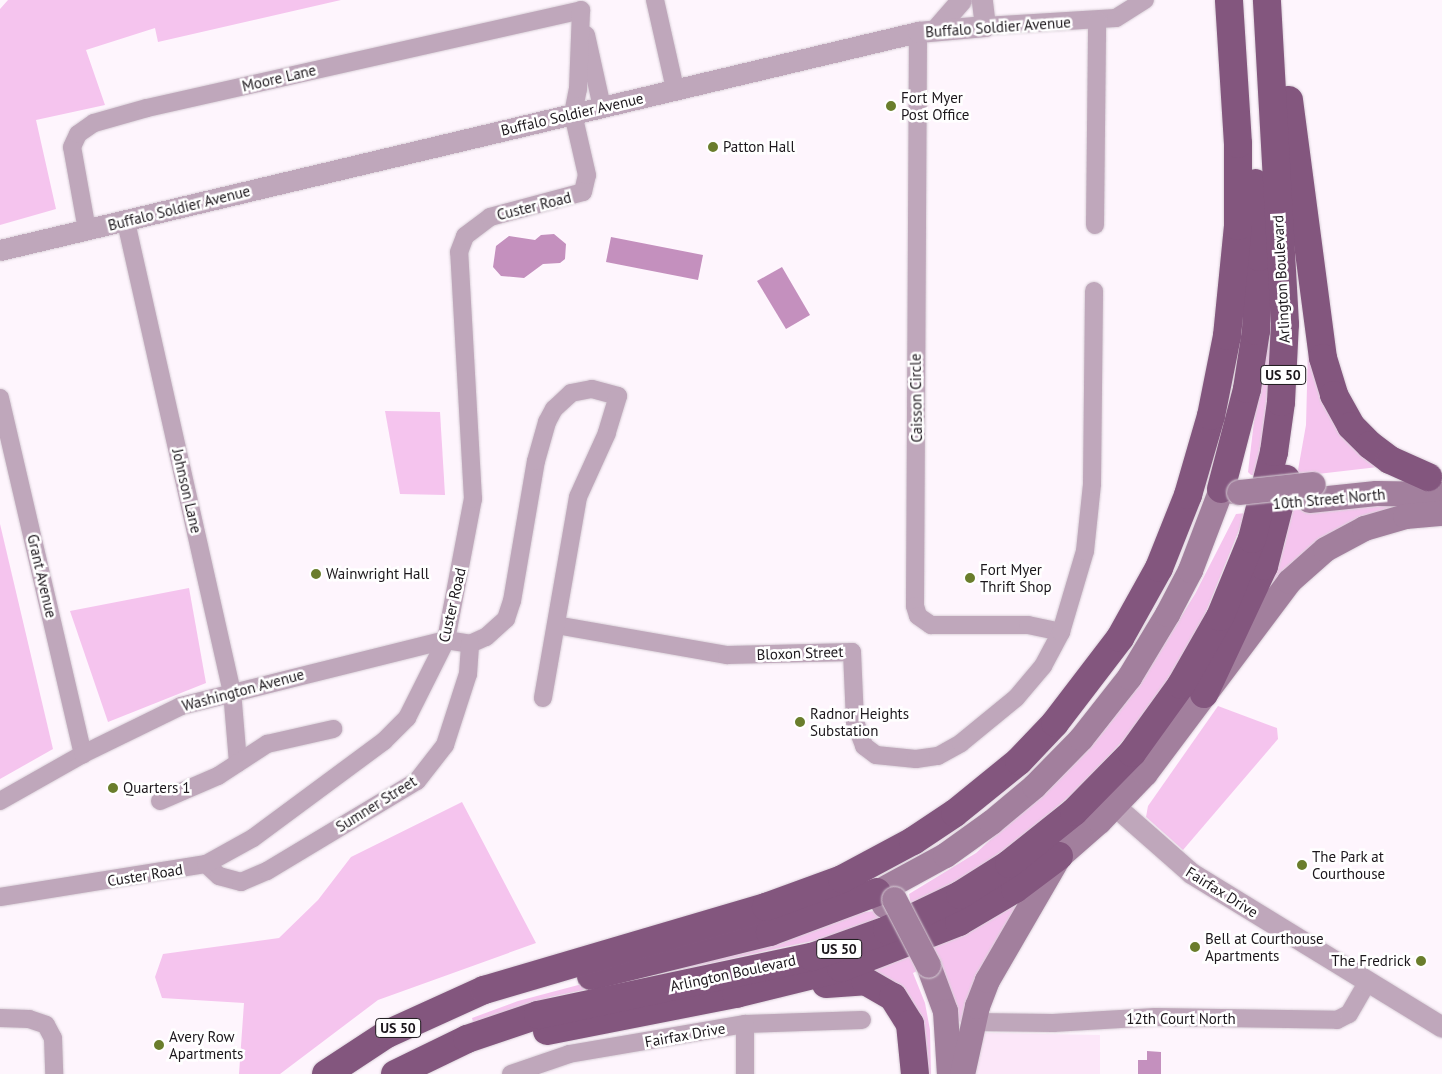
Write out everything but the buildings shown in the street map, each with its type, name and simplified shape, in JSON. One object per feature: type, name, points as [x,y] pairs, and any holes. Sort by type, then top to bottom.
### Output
[{"type":"highway","name":"US 50","points":[[326,1074],[387,1034],[434,1011],[509,981],[758,910],[842,879],[913,841],[956,812],[1019,761],[1055,723],[1120,638],[1154,576],[1185,503],[1211,416],[1228,336],[1238,226],[1238,162],[1229,0]]},
{"type":"highway","points":[[1267,8],[1287,82],[1321,344],[1330,386],[1344,416],[1370,445],[1390,460],[1437,483]]},
{"type":"highway","name":"Arlington Boulevard","points":[[395,1074],[440,1051],[538,1015],[785,963],[863,940],[960,895],[1008,864],[1059,824],[1120,766],[1165,709],[1208,640],[1232,590],[1252,539],[1274,452],[1281,402],[1285,324],[1267,8]]},
{"type":"highway","points":[[1228,496],[1247,389],[1259,296],[1254,160],[1232,62]]},
{"type":"highway","points":[[1204,694],[1261,574],[1284,495],[1298,390],[1285,324]]},
{"type":"highway","points":[[440,1051],[736,994],[841,968],[959,922],[1015,888],[1059,856]]},
{"type":"highway","points":[[434,1011],[528,992],[770,932],[886,896]]},
{"type":"highway","points":[[736,994],[793,990],[850,980],[877,985],[893,997],[907,1016],[913,1040],[915,1074]]},
{"type":"main road","name":"10th Street North","points":[[1228,496],[1311,492],[1366,478],[1437,483]]},
{"type":"main road","points":[[949,1074],[945,1011],[886,896],[991,822],[1034,786],[1093,724],[1134,669],[1175,600],[1228,496]]},
{"type":"main road","points":[[962,1074],[973,1022],[987,980],[1059,856],[1115,806],[1159,756],[1277,595],[1314,557],[1350,535],[1405,516],[1442,513]]},
{"type":"main road","points":[[923,967],[934,1021],[936,1074]]},
{"type":"street","points":[[655,0],[676,89]]},
{"type":"street","points":[[927,30],[961,0]]},
{"type":"street","points":[[982,0],[985,26]]},
{"type":"street","name":"Buffalo Soldier Avenue","points":[[0,250],[126,222],[927,30],[1116,18],[1145,0]]},
{"type":"street","points":[[579,5],[602,107]]},
{"type":"street","points":[[573,114],[578,89],[579,5]]},
{"type":"street","name":"Moore Lane","points":[[87,230],[72,147],[78,134],[94,123],[147,108],[579,5]]},
{"type":"street","points":[[1095,225],[1097,20]]},
{"type":"street","name":"Caisson Circle","points":[[927,30],[915,606],[918,616],[931,626],[1028,626],[1061,632]]},
{"type":"street","name":"Custer Road","points":[[0,898],[206,864],[253,838],[398,730],[446,640],[473,499],[458,252],[465,236],[490,217],[583,192],[587,175],[573,114]]},
{"type":"street","name":"Johnson Lane","points":[[126,222],[232,691],[238,762]]},
{"type":"street","name":"Bloxon Street","points":[[556,625],[727,655],[852,652],[858,736],[864,746],[876,755],[894,759],[938,756],[961,743],[1036,677],[1061,632],[1085,551],[1092,484],[1094,291]]},
{"type":"street","points":[[446,640],[470,644],[486,637],[506,619],[540,441],[554,409],[571,393],[592,389],[618,396],[607,434],[578,497],[543,698]]},
{"type":"street","name":"Grant Avenue","points":[[0,398],[84,754]]},
{"type":"street","name":"Washington Avenue","points":[[0,801],[84,754],[181,706],[232,691],[446,640]]},
{"type":"street","name":"Sumner Street","points":[[206,864],[219,876],[241,882],[267,871],[417,780],[445,746],[468,674],[470,644]]},
{"type":"street","points":[[160,800],[218,776],[267,744],[333,729]]},
{"type":"street","name":"Fairfax Drive","points":[[1115,806],[1191,873],[1442,1026]]},
{"type":"street","name":"12th Court North","points":[[973,1022],[1053,1023],[1154,1017],[1337,1020],[1349,1014],[1368,981]]},
{"type":"street","points":[[0,1018],[40,1021],[52,1034],[54,1074]]},
{"type":"street","name":"Fairfax Drive","points":[[511,1074],[544,1068],[574,1053],[745,1024],[862,1020]]},
{"type":"street","points":[[745,1024],[745,1074]]},
{"type":"shaded area","points":[[8,0],[341,0],[158,42],[155,28],[86,50],[105,105],[36,120],[56,209],[0,225],[0,9]]},
{"type":"shaded area","points":[[1293,219],[1316,361],[1378,467],[1309,475],[1302,507],[1383,499],[1427,507],[1267,595],[1285,543],[1306,425],[1308,348]]},
{"type":"shaded area","points":[[554,234],[566,244],[565,259],[560,263],[543,264],[524,278],[501,276],[493,267],[496,246],[509,236],[535,240],[541,235]]},
{"type":"shaded area","points":[[611,237],[703,255],[698,280],[606,262]]},
{"type":"shaded area","points":[[782,267],[810,315],[786,329],[757,281]]},
{"type":"shaded area","points":[[1268,303],[1272,357],[1269,396],[1256,475],[1251,475],[1248,472]]},
{"type":"shaded area","points":[[385,411],[440,412],[445,495],[400,494]]},
{"type":"shaded area","points":[[1246,513],[1200,627],[1171,678],[1132,731],[1078,789],[1017,841],[963,878],[911,905],[909,894],[976,853],[1026,807],[1151,665],[1195,594],[1236,514]]},
{"type":"shaded area","points":[[0,524],[53,749],[0,779]]},
{"type":"shaded area","points":[[189,588],[206,683],[108,722],[70,611]]},
{"type":"shaded area","points":[[1218,706],[1277,728],[1278,739],[1183,850],[1146,817],[1148,806]]},
{"type":"shaded area","points":[[462,802],[536,943],[378,1000],[280,1074],[239,1074],[244,1003],[162,998],[155,977],[163,954],[279,938],[318,900],[351,857]]},
{"type":"shaded area","points":[[1022,894],[962,1023],[957,1020],[934,962],[913,973],[925,1003],[930,1030],[931,1074],[922,1074],[870,974],[873,964]]},
{"type":"shaded area","points":[[881,910],[884,917],[822,939],[551,997],[473,1022],[472,1018],[518,1001],[842,915]]},
{"type":"shaded area","points":[[984,1033],[1100,1035],[1100,1074],[975,1074]]},
{"type":"shaded area","points":[[1147,1051],[1161,1052],[1161,1074],[1138,1074],[1138,1060],[1147,1060]]},
{"type":"place","name":"Fort Myer Post Office","points":[[891,106]]},
{"type":"place","name":"Patton Hall","points":[[713,147]]},
{"type":"place","name":"Wainwright Hall","points":[[316,574]]},
{"type":"place","name":"Fort Myer Thrift Shop","points":[[970,578]]},
{"type":"place","name":"Radnor Heights Substation","points":[[800,722]]},
{"type":"place","name":"Quarters 1","points":[[113,788]]},
{"type":"place","name":"The Park at Courthouse","points":[[1302,865]]},
{"type":"place","name":"Bell at Courthouse Apartments","points":[[1195,947]]},
{"type":"place","name":"The Fredrick","points":[[1421,961]]},
{"type":"place","name":"Avery Row Apartments","points":[[159,1045]]}]
